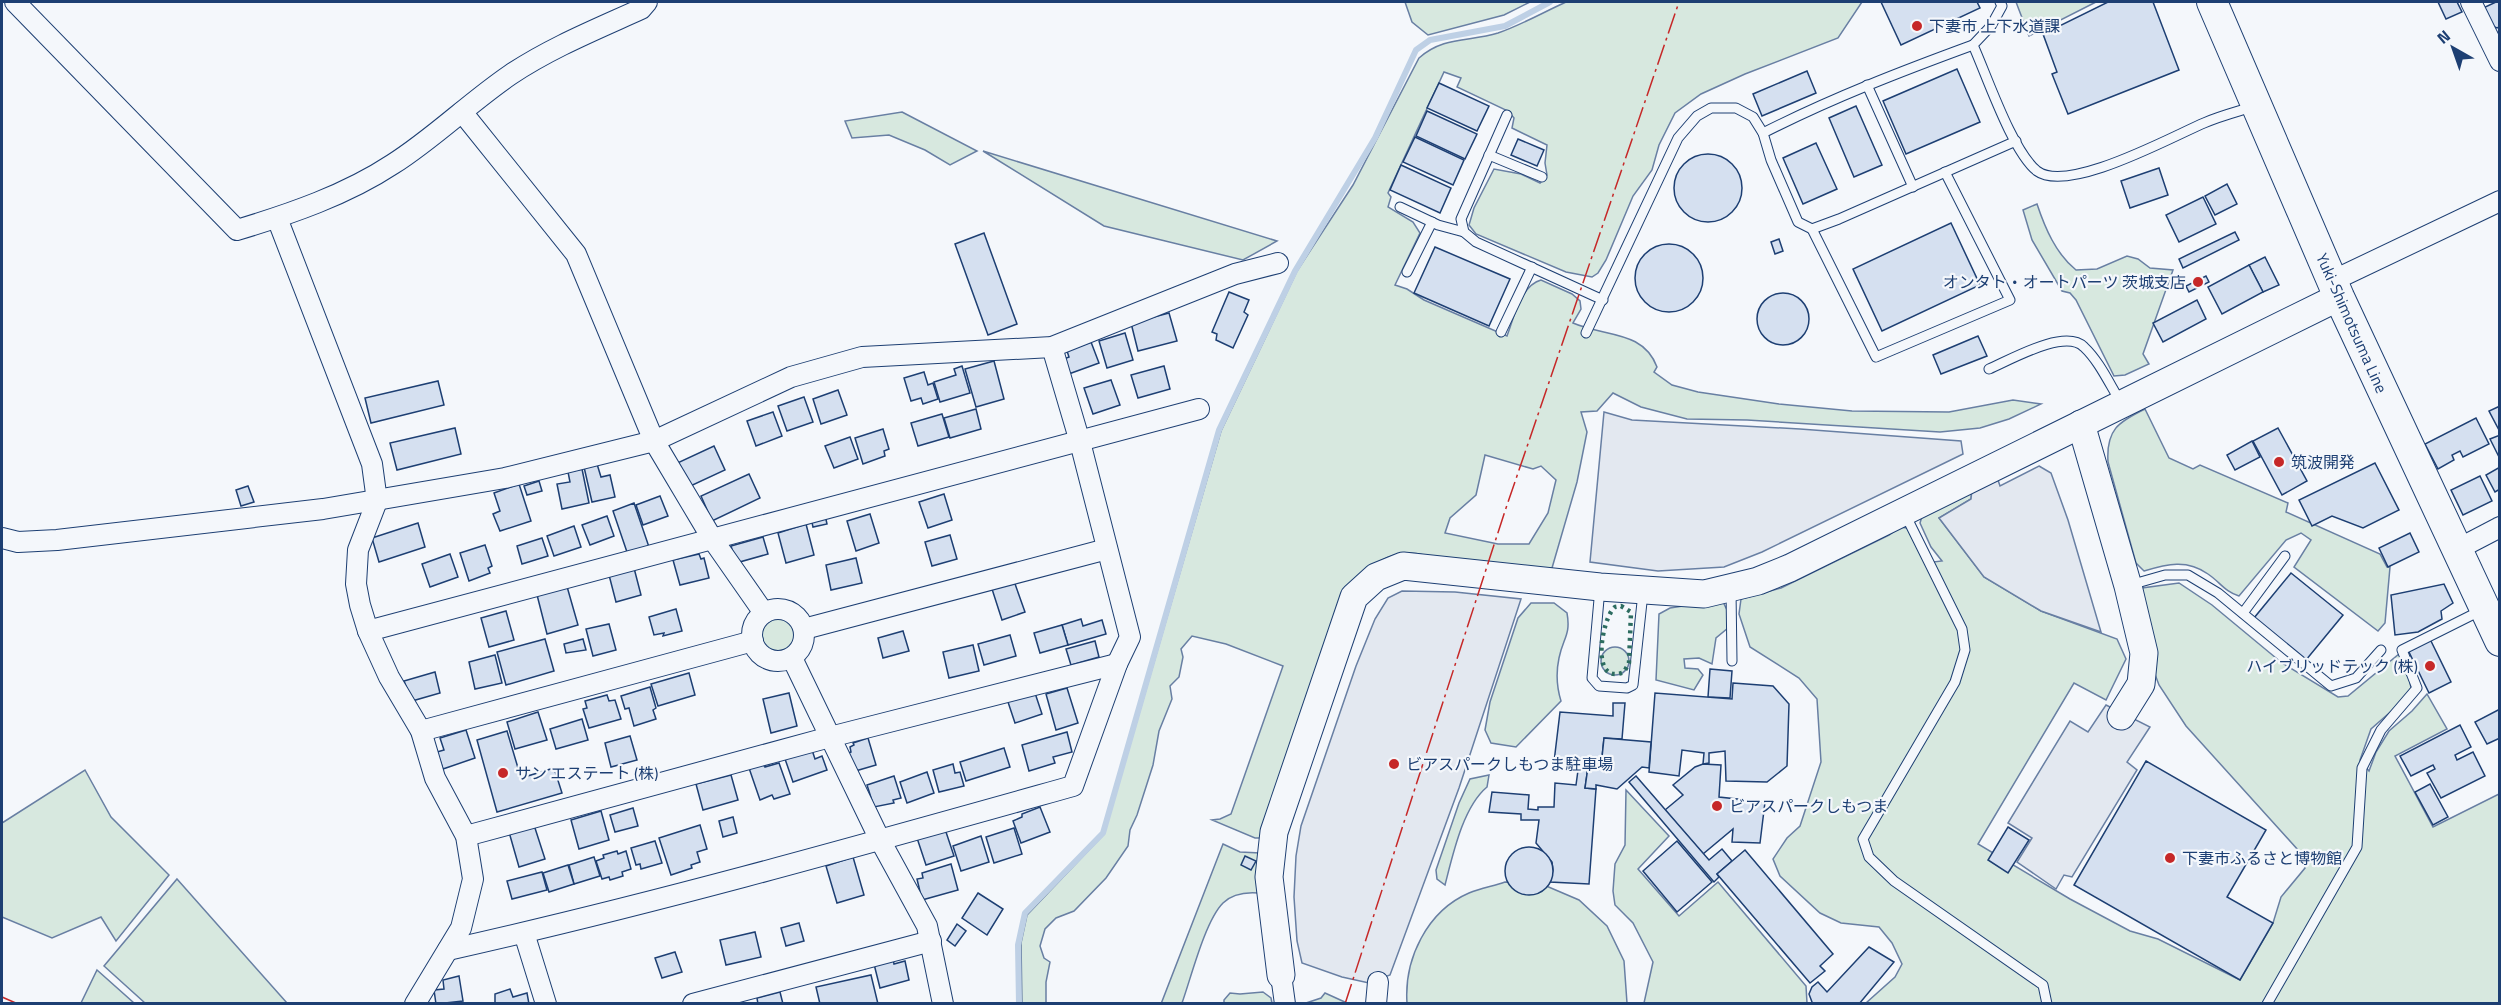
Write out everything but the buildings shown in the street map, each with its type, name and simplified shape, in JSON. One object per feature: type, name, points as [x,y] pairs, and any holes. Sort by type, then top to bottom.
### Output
[{"type":"main road","name":"Yuki-Shimotsuma Line","points":[[2212,2],[2336,289],[2456,550],[2492,605],[2499,641]]},
{"type":"street","points":[[15,2],[237,230],[277,218],[347,189],[393,164],[511,75],[576,38],[641,9],[647,2]]},
{"type":"street","points":[[2475,3],[2499,61]]},
{"type":"street","points":[[462,112],[576,254],[654,441],[713,540],[764,613]]},
{"type":"street","points":[[1285,1004],[1269,877],[1274,832],[1354,597],[1376,577],[1403,566],[1600,587],[1704,594],[1758,581],[1790,568],[2081,424],[2499,201]]},
{"type":"street","points":[[277,218],[372,464],[377,501],[358,550],[356,584],[360,605],[368,631],[389,677],[421,732],[435,778],[466,836],[473,879],[461,928],[416,1004]]},
{"type":"street","points":[[2,538],[18,542],[57,540],[377,501],[505,478],[654,441],[791,376],[862,357],[1052,347],[1234,274],[1278,263]]},
{"type":"street","points":[[448,950],[524,933],[880,840],[1073,786],[1130,637],[1080,441],[1052,347]]},
{"type":"street","points":[[368,631],[1199,409]]},
{"type":"street","points":[[2081,424],[2128,586],[2144,653],[2141,684],[2121,716]]},
{"type":"street","points":[[2456,550],[2499,527]]},
{"type":"street","points":[[804,629],[1107,549]]},
{"type":"street","points":[[780,609],[788,611],[795,615],[804,629],[802,645],[792,658],[784,661],[768,659],[756,648],[753,641],[754,625],[764,613],[780,609]]},
{"type":"street","points":[[421,732],[753,641]]},
{"type":"street","points":[[792,658],[880,840],[927,926],[943,1004]]},
{"type":"street","points":[[466,836],[830,736],[1118,664]]},
{"type":"street","points":[[524,933],[546,1004]]},
{"type":"street","points":[[693,1004],[931,941]]},
{"type":"street","points":[[1376,1004],[1378,982]]},
{"type":"lane","points":[[1764,133],[1867,85],[1973,45],[1991,26],[2002,6],[2000,2]]},
{"type":"lane","points":[[1973,45],[2026,159],[2039,172],[2065,178],[2114,164],[2207,122],[2257,105]]},
{"type":"lane","points":[[1867,85],[1913,187]]},
{"type":"lane","points":[[1586,333],[1678,138],[1697,116],[1711,108],[1736,108],[1753,117],[1764,133],[1771,160],[1798,222],[1812,229],[1876,357],[2010,300],[1945,172]]},
{"type":"lane","points":[[1464,232],[1461,219],[1507,116]]},
{"type":"lane","points":[[1812,229],[2016,141]]},
{"type":"lane","points":[[1489,155],[1542,177]]},
{"type":"lane","points":[[1400,207],[1432,222],[1464,232],[1476,242],[1603,300]]},
{"type":"lane","points":[[1407,272],[1432,222]]},
{"type":"lane","points":[[1501,332],[1532,267]]},
{"type":"lane","points":[[1989,369],[2066,339],[2082,345],[2102,370],[2121,403]]},
{"type":"lane","points":[[1904,512],[1962,629],[1965,650],[1955,682],[1863,839],[1869,857],[1894,881],[2043,985],[2048,1004]]},
{"type":"lane","points":[[2242,613],[2285,556]]},
{"type":"lane","points":[[2128,586],[2164,575],[2188,575],[2218,593],[2331,687],[2355,678],[2381,650]]},
{"type":"lane","points":[[1600,587],[1592,678],[1599,686],[1627,688],[1634,685],[1643,590]]},
{"type":"lane","points":[[1731,588],[1732,661]]},
{"type":"lane","points":[[2267,1004],[2357,847],[2362,768],[2381,730],[2417,688],[2402,650],[2492,605]]},
{"type":"shaded area","points":[[1405,2],[1530,2],[1504,15],[1428,35],[1412,22]]},
{"type":"shaded area","points":[[1566,2],[1862,2],[1838,38],[1745,74],[1701,94],[1675,113],[1659,145],[1652,170],[1633,196],[1606,260],[1598,273],[1592,277],[1566,272],[1476,234],[1469,225],[1474,208],[1494,169],[1521,174],[1540,183],[1547,175],[1545,163],[1547,145],[1512,128],[1514,118],[1508,111],[1457,87],[1461,78],[1444,72],[1388,193],[1391,197],[1388,207],[1413,222],[1420,233],[1395,285],[1507,336],[1523,296],[1534,283],[1541,280],[1572,294],[1580,301],[1581,309],[1573,323],[1633,341],[1651,355],[1657,367],[1654,372],[1672,385],[1698,392],[1779,404],[1852,411],[1949,412],[2013,400],[2041,404],[2009,419],[1980,428],[1940,432],[1747,420],[1687,419],[1641,407],[1613,393],[1597,411],[1581,412],[1587,432],[1577,482],[1552,568],[1532,572],[1436,560],[1411,553],[1399,554],[1376,563],[1347,588],[1262,838],[1255,838],[1212,820],[1231,814],[1283,666],[1226,644],[1192,636],[1181,649],[1183,657],[1179,677],[1170,686],[1172,699],[1159,731],[1153,765],[1130,830],[1128,846],[1106,878],[1074,911],[1056,918],[1045,929],[1040,946],[1044,958],[1050,962],[1046,982],[1046,1003],[1022,1004],[1021,943],[1027,915],[1104,834],[1221,431],[1297,271],[1353,185],[1419,58],[1428,51],[1447,43],[1498,33]],"holes":[[[1485,455],[1533,469],[1541,466],[1556,480],[1548,513],[1529,544],[1498,544],[1445,533],[1450,518],[1476,495]]]},
{"type":"shaded area","points":[[2016,2],[2096,2],[2029,36]]},
{"type":"shaded area","points":[[902,112],[977,151],[950,165],[925,150],[889,135],[852,138],[845,121]]},
{"type":"shaded area","points":[[983,151],[1277,241],[1243,260],[1104,226]]},
{"type":"shaded area","points":[[2037,204],[2052,240],[2076,270],[2097,269],[2127,256],[2138,259],[2150,268],[2173,270],[2143,354],[2149,364],[2125,375],[2114,376],[2076,300],[2070,293],[2062,291],[2032,240],[2023,210]]},
{"type":"shaded area","points":[[2145,409],[2169,458],[2193,469],[2200,465],[2288,503],[2286,512],[2380,554],[2387,567],[2390,567],[2385,623],[2378,631],[2294,567],[2311,540],[2301,533],[2286,540],[2239,596],[2226,589],[2208,574],[2192,566],[2177,564],[2144,571],[2136,563],[2108,462],[2108,451],[2109,442],[2116,428]]},
{"type":"shaded area","points":[[1604,412],[1632,420],[1961,441],[1963,454],[1762,552],[1724,567],[1658,571],[1590,562]]},
{"type":"shaded area","points":[[2039,466],[2051,473],[2068,520],[2101,632],[2041,611],[1984,577],[1939,518],[1971,499],[1972,489],[1997,477],[2000,486]]},
{"type":"shaded area","points":[[1972,489],[1971,499],[1939,518],[1984,577],[2041,611],[2117,639],[2126,659],[2106,700],[2074,683],[1978,844],[2070,899],[2130,931],[2158,939],[2240,980],[2273,923],[2281,897],[2305,868],[2298,850],[2186,726],[2159,685],[2150,661],[2142,588],[2179,583],[2212,605],[2282,663],[2338,697],[2348,696],[2399,654],[2411,688],[2403,701],[2371,729],[2360,760],[2369,771],[2376,752],[2389,731],[2427,694],[2447,729],[2395,756],[2433,827],[2499,794],[2499,1003],[1866,1003],[1895,977],[1902,964],[1892,943],[1879,927],[1841,923],[1820,913],[1780,876],[1773,859],[1787,838],[1800,826],[1821,762],[1817,699],[1799,678],[1750,647],[1739,614],[1741,599],[1781,588],[1889,535],[1900,527],[1907,528],[1925,563],[1942,561],[1931,547],[1920,523],[1923,513]]},
{"type":"shaded area","name":"ビアスパークしもつま駐車場","points":[[1402,591],[1455,592],[1521,599],[1459,788],[1390,975],[1369,983],[1342,977],[1302,963],[1297,941],[1294,897],[1296,856],[1301,826],[1356,666],[1375,619],[1388,598]]},
{"type":"shaded area","points":[[1722,600],[1727,610],[1728,628],[1716,638],[1712,664],[1699,658],[1684,659],[1685,668],[1698,669],[1703,675],[1694,690],[1656,680],[1659,614],[1670,608]]},
{"type":"shaded area","points":[[1531,603],[1554,603],[1567,613],[1567,632],[1557,669],[1561,701],[1516,747],[1491,743],[1485,730],[1490,702],[1518,618]]},
{"type":"shaded area","points":[[778,618],[790,623],[795,635],[790,647],[778,652],[766,647],[761,635],[766,623]]},
{"type":"shaded area","points":[[1615,647],[1625,651],[1629,661],[1625,671],[1615,675],[1605,671],[1601,661],[1605,651]]},
{"type":"shaded area","points":[[2106,705],[2150,727],[2127,762],[2137,770],[2072,877],[2064,875],[2056,889],[2017,862],[2032,838],[2008,823],[2070,721],[2088,732]]},
{"type":"shaded area","points":[[85,770],[111,817],[169,875],[116,941],[101,917],[52,938],[2,917],[2,823]]},
{"type":"shaded area","points":[[1489,775],[1487,787],[1471,806],[1465,819],[1445,885],[1437,879],[1436,870],[1459,803],[1470,779]]},
{"type":"shaded area","points":[[1626,790],[1669,836],[1638,869],[1679,916],[1718,882],[1806,986],[1807,1003],[1644,1003],[1653,962],[1633,923],[1615,905],[1613,891],[1615,864],[1625,845]]},
{"type":"shaded area","points":[[1223,844],[1240,852],[1260,853],[1259,893],[1240,894],[1223,903],[1216,911],[1204,936],[1182,1003],[1161,1004]]},
{"type":"shaded area","points":[[177,879],[287,1003],[145,1003],[104,966]]},
{"type":"shaded area","points":[[1505,882],[1544,885],[1579,900],[1607,926],[1624,961],[1627,1003],[1407,1003],[1407,986],[1414,954],[1430,924],[1454,901],[1474,891]]},
{"type":"shaded area","points":[[97,970],[134,1003],[81,1003]]},
{"type":"shaded area","points":[[1263,992],[1271,998],[1272,1003],[1224,1003],[1230,993]]},
{"type":"shaded area","points":[[1325,993],[1347,1003],[1306,1003],[1321,998]]},
{"type":"waterway","points":[[1019,1004],[1018,945],[1025,913],[1103,833],[1219,430],[1295,271],[1375,138],[1416,50],[1430,40],[1505,26],[1550,2]]},
{"type":"hedge","points":[[1621,606],[1631,612],[1629,663],[1624,672],[1613,674],[1606,670],[1602,661],[1603,636],[1610,613],[1615,607],[1621,606]]},
{"type":"power","points":[[1345,1004],[1505,511],[1679,2]]},
{"type":"power","points":[[2,997],[18,1004]]},
{"type":"place","name":"下妻市 上下水道課","points":[[1917,26]]},
{"type":"place","name":"オンタト・オートパーツ 茨城支店","points":[[2198,282]]},
{"type":"place","name":"筑波開発","points":[[2279,462]]},
{"type":"place","name":"ハイブリッドテック (株)","points":[[2430,666]]},
{"type":"place","name":"ビアスパークしもつま駐車場","points":[[1394,764]]},
{"type":"place","name":"サン エステート (株)","points":[[503,773]]},
{"type":"place","name":"ビアスパークしもつま","points":[[1717,806]]},
{"type":"place","name":"下妻市ふるさと博物館","points":[[2170,858]]}]
